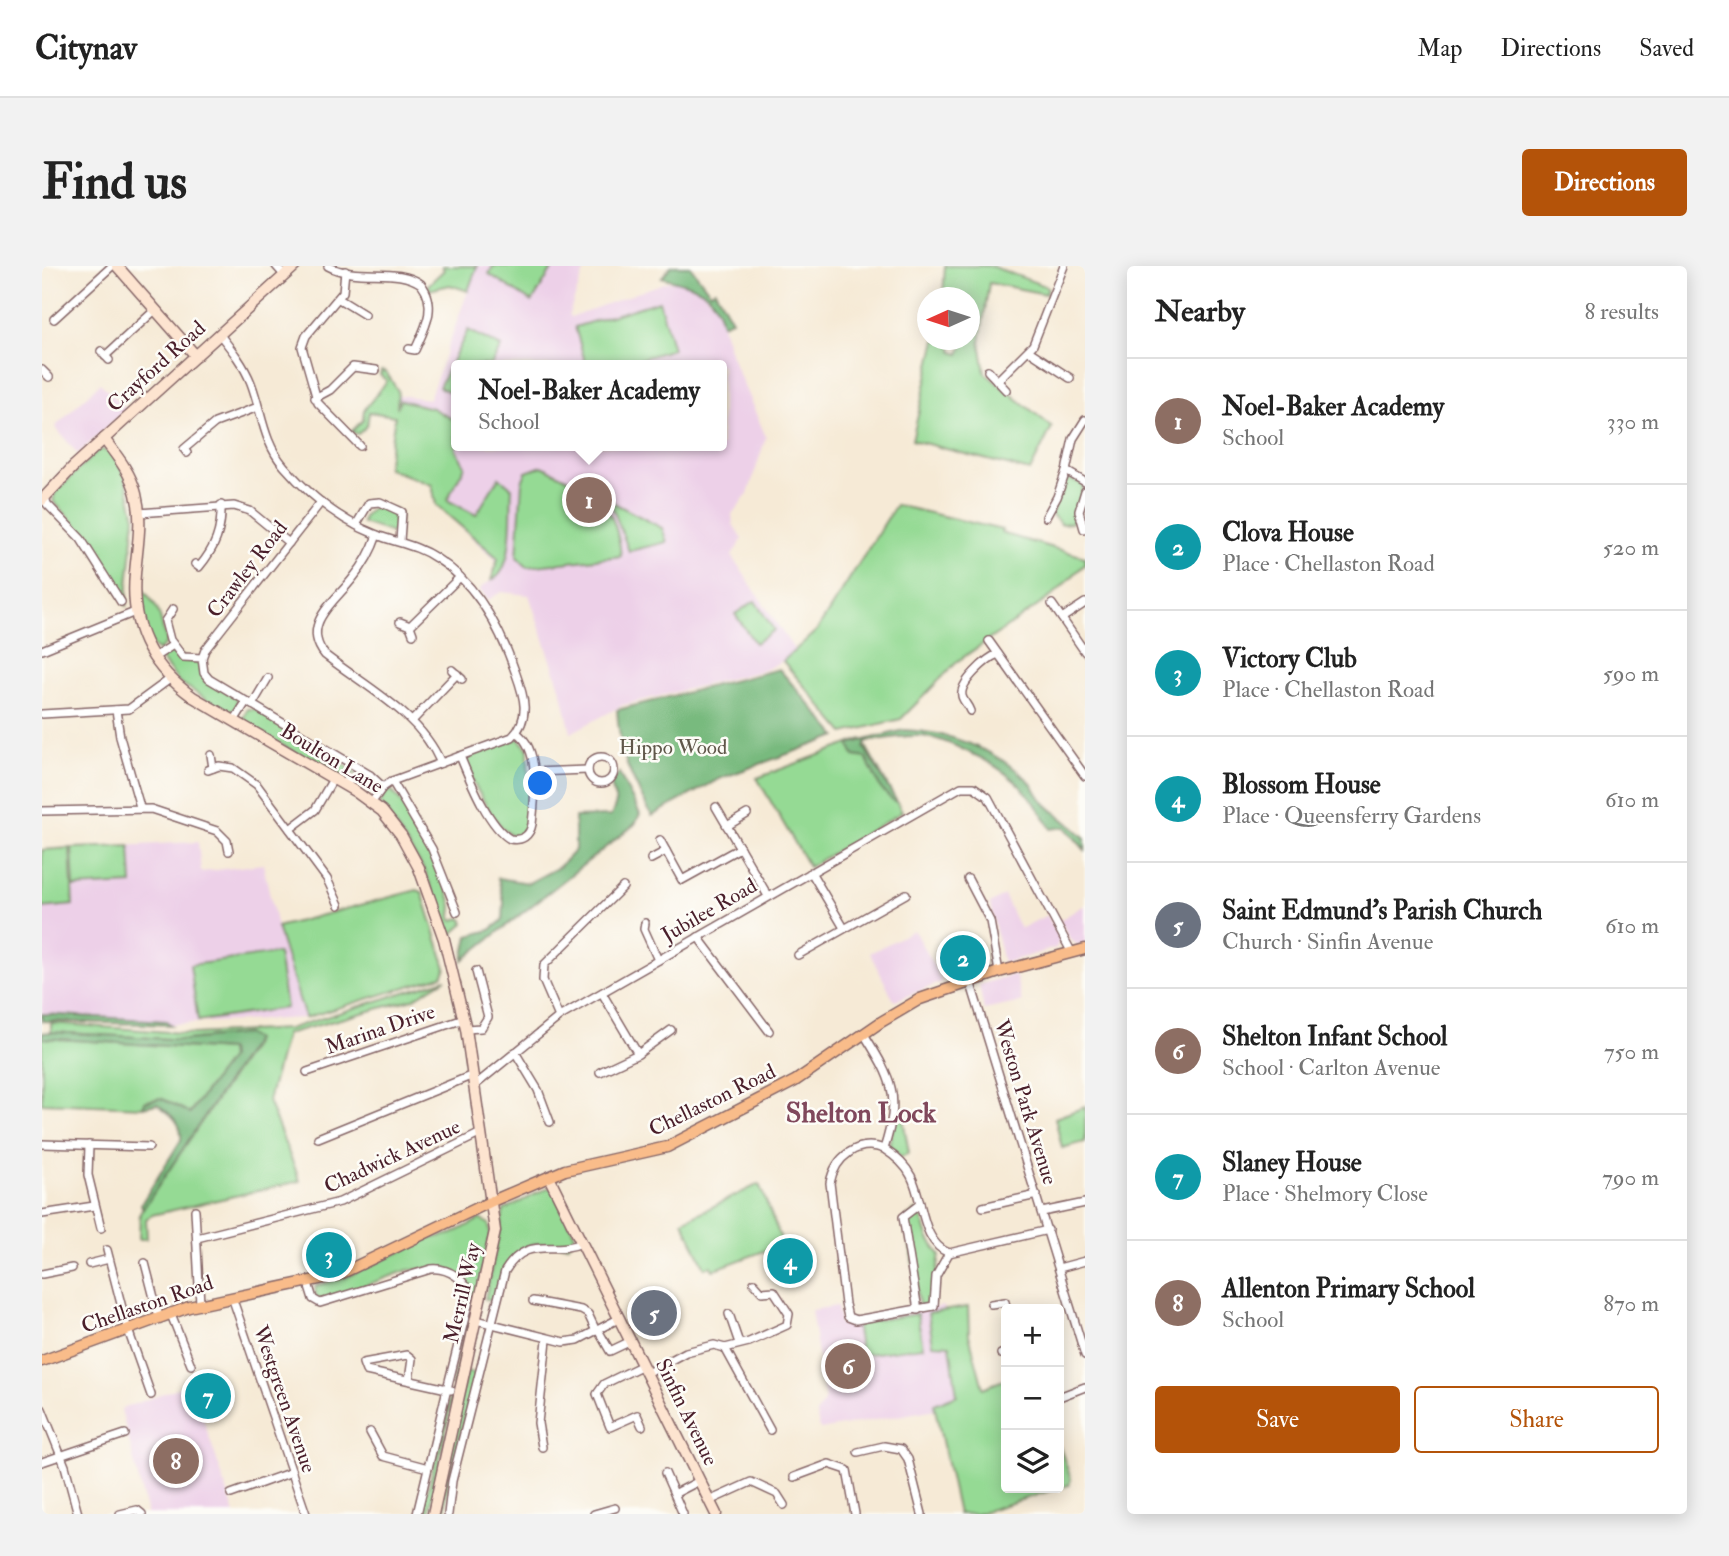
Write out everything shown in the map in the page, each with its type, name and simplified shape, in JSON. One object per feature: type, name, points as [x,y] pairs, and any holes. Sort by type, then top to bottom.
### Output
[{"type":"main road","name":"Chellaston Road","points":[[42,1361],[200,1304],[308,1283],[359,1266],[490,1202],[549,1177],[589,1164],[667,1147],[782,1088],[920,999],[999,972],[1085,948]]},
{"type":"street","points":[[54,319],[115,266],[196,356]]},
{"type":"street","points":[[276,266],[285,275]]},
{"type":"street","name":"Crayford Road","points":[[43,496],[295,266]]},
{"type":"street","points":[[328,266],[345,271],[382,267],[399,269],[413,275],[427,295],[428,320],[415,350],[409,349]]},
{"type":"street","points":[[997,381],[1029,351],[1046,318],[1064,266]]},
{"type":"street","points":[[345,271],[345,285],[339,299],[303,343],[315,398],[328,416],[358,441]]},
{"type":"street","points":[[339,299],[363,314],[356,321]]},
{"type":"street","points":[[105,355],[155,310]]},
{"type":"street","points":[[220,335],[244,368],[265,433],[279,460],[321,502],[356,525],[437,558],[460,577],[490,616],[514,669],[525,711],[517,733],[509,739],[392,781],[383,787],[372,802]]},
{"type":"street","points":[[1029,351],[1070,378]]},
{"type":"street","points":[[315,398],[330,390],[353,366],[376,370]]},
{"type":"street","points":[[42,370],[49,377]]},
{"type":"street","points":[[988,371],[1006,390]]},
{"type":"street","points":[[187,453],[184,449],[215,423],[232,414],[258,407]]},
{"type":"street","points":[[1046,517],[1058,497],[1073,439],[1085,420]]},
{"type":"street","name":"Boulton Lane","points":[[104,439],[128,474],[139,513],[133,592],[142,640],[153,659],[170,679],[234,721],[372,802],[401,835],[425,880],[451,961],[465,1024],[490,1202]]},
{"type":"street","points":[[1066,471],[1085,482]]},
{"type":"street","points":[[1084,529],[1079,511],[1085,491]]},
{"type":"street","points":[[43,496],[47,504],[81,539],[121,602]]},
{"type":"street","points":[[356,525],[369,503],[373,501],[390,505],[402,512],[400,541]]},
{"type":"street","name":"Crawley Road","points":[[202,659],[205,650],[321,502]]},
{"type":"street","points":[[195,564],[200,568],[216,544],[221,528],[221,505]]},
{"type":"street","points":[[139,513],[221,505],[250,511],[289,543]]},
{"type":"street","points":[[377,535],[355,576],[318,620],[316,634],[325,655],[412,720],[431,742],[441,763]]},
{"type":"street","points":[[400,622],[412,630],[460,577]]},
{"type":"street","points":[[1062,618],[1085,603]]},
{"type":"street","points":[[1052,604],[1085,652]]},
{"type":"street","points":[[42,650],[135,612]]},
{"type":"street","points":[[167,612],[165,629],[173,645],[183,657],[202,659]]},
{"type":"street","points":[[989,641],[1085,776]]},
{"type":"street","points":[[153,659],[173,645]]},
{"type":"street","points":[[970,711],[959,697],[964,685],[980,664],[998,654]]},
{"type":"street","name":"Boulton Lane","points":[[202,659],[203,669],[209,679],[370,775],[383,787]]},
{"type":"street","points":[[234,721],[268,680],[258,673]]},
{"type":"street","points":[[412,720],[457,674]]},
{"type":"street","points":[[42,714],[132,708],[170,679]]},
{"type":"street","points":[[116,710],[120,737],[140,807]]},
{"type":"street","points":[[460,757],[484,806],[501,832],[513,840],[525,837],[531,828],[533,772],[530,746],[517,733]]},
{"type":"street","points":[[211,755],[211,769],[233,768],[253,781],[290,830],[339,905]]},
{"type":"street","points":[[533,772],[588,770]]},
{"type":"street","points":[[290,830],[315,810],[336,781],[370,775]]},
{"type":"street","name":"Boulton Lane","points":[[392,781],[432,849],[457,912]]},
{"type":"street","name":"Jubilee Road","points":[[318,1138],[473,1080],[515,1052],[559,1017],[948,792],[961,787],[974,787],[991,802],[1072,953]]},
{"type":"street","points":[[42,811],[140,807],[217,831],[227,841],[229,851]]},
{"type":"street","points":[[716,807],[768,896]]},
{"type":"street","points":[[727,826],[747,814]]},
{"type":"street","points":[[660,840],[682,880],[740,848]]},
{"type":"street","points":[[651,859],[666,851]]},
{"type":"street","points":[[811,872],[844,928]]},
{"type":"street","points":[[968,879],[990,921],[999,972]]},
{"type":"street","points":[[559,1017],[542,981],[544,965],[622,887]]},
{"type":"street","points":[[798,955],[906,894]]},
{"type":"street","points":[[645,923],[644,929],[657,960]]},
{"type":"street","points":[[698,937],[769,1031]]},
{"type":"street","points":[[465,1024],[481,1028],[488,1019],[476,971]]},
{"type":"street","name":"Weston Park Avenue","points":[[970,981],[1059,1268],[1081,1327],[1085,1355]]},
{"type":"street","points":[[470,986],[480,983]]},
{"type":"street","points":[[602,993],[638,1054]]},
{"type":"street","name":"Marina Drive","points":[[307,1072],[465,1024]]},
{"type":"street","points":[[600,1072],[638,1054],[671,1030]]},
{"type":"street","points":[[864,1034],[893,1090],[895,1112],[884,1149]]},
{"type":"street","points":[[515,1052],[534,1080],[550,1122]]},
{"type":"street","name":"Chadwick Avenue","points":[[197,1238],[340,1202],[480,1134]]},
{"type":"street","points":[[42,1144],[149,1147]]},
{"type":"street","points":[[89,1145],[88,1175],[101,1228]]},
{"type":"street","points":[[948,1253],[934,1241],[912,1176],[903,1163],[884,1149],[870,1145],[857,1147],[843,1158],[831,1177],[832,1211],[846,1308],[848,1317],[856,1320],[935,1305],[936,1276],[948,1253],[1048,1230]]},
{"type":"street","name":"Sinfin Avenue","points":[[549,1177],[716,1514]]},
{"type":"street","points":[[983,1208],[1037,1195]]},
{"type":"street","name":"Merrill Way","points":[[433,1514],[494,1241],[494,1212],[490,1202]]},
{"type":"street","points":[[1042,1212],[1085,1203]]},
{"type":"street","points":[[918,1310],[903,1217],[920,1204]]},
{"type":"street","points":[[42,1214],[94,1206]]},
{"type":"street","points":[[195,1210],[200,1304]]},
{"type":"street","points":[[491,1324],[504,1275],[517,1257],[534,1247],[567,1248],[582,1243]]},
{"type":"street","points":[[89,1264],[108,1254],[129,1331],[151,1395]]},
{"type":"street","points":[[1059,1268],[1085,1261]]},
{"type":"street","points":[[145,1263],[165,1315],[191,1366]]},
{"type":"street","points":[[42,1275],[72,1268]]},
{"type":"street","name":"Merrill Way","points":[[308,1283],[313,1299],[320,1303],[431,1269],[446,1269],[464,1283],[470,1297],[416,1514]]},
{"type":"street","points":[[642,1426],[637,1415],[611,1427],[597,1394],[604,1384],[687,1352],[714,1345],[725,1348],[782,1329],[789,1314],[778,1294],[774,1291],[762,1292],[754,1283]]},
{"type":"street","name":"Westgreen Avenue","points":[[231,1296],[306,1514]]},
{"type":"street","points":[[991,1304],[1005,1301],[1006,1304]]},
{"type":"street","points":[[533,1302],[582,1310],[588,1314],[610,1351],[631,1341]]},
{"type":"street","points":[[729,1314],[739,1343]]},
{"type":"street","points":[[476,1320],[547,1340],[570,1342],[620,1318]]},
{"type":"street","name":"Merrill Way","points":[[448,1514],[452,1481],[491,1324]]},
{"type":"street","points":[[542,1447],[538,1423],[547,1340]]},
{"type":"street","points":[[725,1348],[770,1430]]},
{"type":"street","points":[[409,1380],[412,1359],[407,1355],[363,1363],[366,1371],[459,1393]]},
{"type":"street","points":[[1064,1395],[1085,1387]]},
{"type":"street","points":[[42,1409],[61,1455],[78,1514]]},
{"type":"street","points":[[370,1432],[383,1456],[428,1468]]},
{"type":"street","points":[[42,1462],[125,1434]]},
{"type":"street","points":[[858,1452],[884,1446],[901,1449],[908,1459],[922,1514]]},
{"type":"street","points":[[794,1477],[829,1464],[847,1471],[855,1514]]},
{"type":"street","points":[[231,1494],[292,1472]]},
{"type":"street","points":[[665,1473],[683,1514]]},
{"type":"street","points":[[676,1493],[699,1481]]},
{"type":"street","points":[[709,1501],[751,1482],[777,1494],[784,1506]]},
{"type":"street","points":[[594,1514],[615,1508]]},
{"type":"street","points":[[120,1514],[141,1512]]},
{"type":"shaded area","points":[[477,266],[586,266],[569,314],[571,317],[667,282],[695,284],[716,305],[731,356],[766,437],[748,494],[732,514],[733,524],[742,539],[732,556],[795,651],[786,659],[764,670],[623,705],[571,733],[562,693],[529,595],[501,592],[488,600],[479,589],[492,580],[496,560],[436,505],[432,485],[387,468],[398,395],[429,399]]},
{"type":"shaded area","points":[[100,383],[126,409],[78,454],[55,427]]},
{"type":"shaded area","points":[[198,842],[201,872],[263,864],[277,927],[305,1018],[173,1024],[42,1018],[42,850]]},
{"type":"shaded area","points":[[1004,895],[1020,929],[1047,915],[1060,939],[1056,948],[1003,963],[990,904]]},
{"type":"shaded area","points":[[1085,905],[1085,943],[1079,946],[1070,939],[1060,920]]},
{"type":"shaded area","points":[[914,930],[942,982],[894,1001],[870,953]]},
{"type":"shaded area","points":[[1015,974],[1022,1002],[984,1010],[979,985]]},
{"type":"shaded area","points":[[837,1306],[840,1325],[944,1306],[958,1405],[820,1430],[816,1414],[825,1400],[811,1310]]},
{"type":"shaded area","points":[[191,1383],[235,1514],[147,1514],[121,1409]]},
{"type":"green space","points":[[442,266],[477,266],[468,291],[450,285],[429,290],[428,285],[444,270]]},
{"type":"green space","points":[[493,266],[554,266],[532,302],[489,274]]},
{"type":"green space","points":[[671,266],[690,266],[710,292],[715,290],[732,320],[722,324],[713,302],[700,290],[662,277]]},
{"type":"green space","points":[[945,266],[991,266],[1048,287],[1046,294],[989,283],[980,342],[980,287],[944,287]]},
{"type":"green space","points":[[659,301],[673,349],[638,360],[585,360],[575,327]]},
{"type":"green space","points":[[468,330],[501,347],[494,360],[453,360]]},
{"type":"green space","points":[[980,342],[985,373],[1052,427],[1030,471],[912,440],[934,350],[952,350],[959,354],[961,350],[980,350]]},
{"type":"green space","points":[[451,363],[451,393],[439,387]]},
{"type":"green space","points":[[381,371],[386,372],[398,391],[397,408],[400,400],[432,408],[451,418],[451,451],[457,451],[465,466],[447,500],[476,515],[499,477],[512,488],[508,553],[505,565],[492,580],[498,558],[436,505],[432,485],[387,468],[395,416],[369,412],[367,426],[358,434],[351,432],[363,420],[364,410],[387,381],[380,375]]},
{"type":"green space","points":[[99,449],[111,452],[125,475],[135,517],[126,605],[83,532],[53,501],[55,493]]},
{"type":"green space","points":[[542,466],[587,489],[606,507],[618,536],[621,556],[527,567],[517,557],[522,482],[526,472]]},
{"type":"green space","points":[[1067,478],[1083,484],[1083,487],[1077,517],[1071,523],[1061,524],[1051,514]]},
{"type":"green space","points":[[610,501],[662,528],[667,542],[629,551]]},
{"type":"green space","points":[[376,505],[396,510],[400,516],[398,535],[362,523],[365,515]]},
{"type":"green space","points":[[896,505],[1002,530],[1001,533],[1085,557],[1085,564],[1052,596],[958,661],[901,719],[844,733],[783,661],[817,630]]},
{"type":"green space","points":[[143,590],[157,609],[167,642],[159,651],[153,647],[145,633],[139,591]]},
{"type":"green space","points":[[755,601],[774,630],[755,643],[735,614]]},
{"type":"green space","points":[[169,651],[200,664],[202,673],[237,699],[238,709],[227,713],[178,681],[160,658]]},
{"type":"green space","name":"Hippo Wood","points":[[779,669],[837,736],[719,779],[652,816],[627,766],[617,710]]},
{"type":"green space","points":[[247,709],[255,709],[359,774],[336,775],[242,723]]},
{"type":"green space","points":[[904,730],[954,738],[986,751],[1015,769],[1028,780],[1042,800],[1085,838],[1085,850],[1065,827],[1051,829],[1025,792],[1005,773],[950,743],[932,738],[906,736],[866,742],[864,747],[897,802],[894,802],[881,789],[866,758],[854,756],[849,744]]},
{"type":"green space","points":[[518,738],[528,749],[529,824],[525,833],[514,836],[500,825],[493,815],[478,791],[466,762],[470,756]]},
{"type":"green space","points":[[862,739],[902,812],[809,867],[757,778]]},
{"type":"green space","points":[[619,773],[640,814],[635,824],[463,960],[468,936],[490,930],[503,920],[504,902],[498,878],[529,883],[559,867],[575,850],[575,817],[611,816],[616,803],[611,784]]},
{"type":"green space","points":[[388,788],[415,824],[435,862],[450,896],[452,920],[462,918],[464,924],[450,936],[425,871],[380,803]]},
{"type":"green space","points":[[130,846],[132,884],[74,887],[72,848]]},
{"type":"green space","points":[[70,848],[73,905],[42,908],[42,850]]},
{"type":"green space","points":[[417,890],[422,892],[446,968],[442,976],[305,1018],[277,927]]},
{"type":"green space","points":[[278,953],[286,1008],[198,1021],[190,965]]},
{"type":"green space","points":[[446,979],[413,999],[286,1034],[268,1101],[300,1181],[152,1215],[146,1219],[147,1239],[139,1239],[140,1213],[254,1044],[246,1034],[186,1040],[51,1032],[51,1023],[194,1034],[288,1029]]},
{"type":"green space","points":[[42,1014],[166,1021],[171,1025],[42,1021]]},
{"type":"green space","points":[[42,1033],[186,1040],[246,1034],[255,1040],[143,1209],[141,1204],[181,1140],[180,1128],[175,1119],[157,1104],[143,1107],[145,1102],[161,1098],[190,1113],[230,1058],[229,1050],[42,1038]]},
{"type":"green space","points":[[42,1038],[229,1050],[230,1058],[189,1113],[161,1098],[145,1101],[143,1107],[42,1103]]},
{"type":"green space","points":[[901,1107],[909,1153],[901,1157],[889,1146],[897,1109]]},
{"type":"green space","points":[[1085,1107],[1085,1142],[1062,1148],[1055,1118]]},
{"type":"green space","points":[[759,1184],[783,1244],[713,1270],[711,1266],[705,1268],[683,1221]]},
{"type":"green space","points":[[552,1188],[575,1235],[568,1245],[547,1243],[525,1248],[511,1259],[506,1267],[493,1302],[485,1299],[504,1210]]},
{"type":"green space","points":[[919,1210],[929,1239],[940,1255],[931,1302],[919,1306],[906,1218]]},
{"type":"green space","points":[[480,1219],[489,1224],[490,1234],[456,1386],[452,1385],[472,1298],[466,1282],[445,1267],[408,1270],[322,1301],[316,1298],[315,1286],[346,1277],[428,1239],[452,1234]]},
{"type":"green space","points":[[968,1307],[969,1335],[983,1388],[1001,1381],[1001,1493],[1043,1493],[976,1514],[958,1514],[934,1404],[957,1395],[950,1345],[933,1344],[928,1313]]},
{"type":"green space","points":[[917,1314],[923,1347],[861,1355],[856,1323]]},
{"type":"green space","points":[[466,1372],[475,1374],[446,1495],[445,1514],[436,1514]]},
{"type":"green space","points":[[451,1392],[453,1395],[429,1514],[422,1514]]},
{"type":"green space","points":[[1064,1459],[1071,1479],[1069,1485],[1064,1487]]},
{"type":"place","name":"Noel-Baker Academy","points":[[589,500]]},
{"type":"place","name":"Clova House","points":[[963,958]]},
{"type":"place","name":"Victory Club","points":[[329,1255]]},
{"type":"place","name":"Blossom House","points":[[790,1261]]},
{"type":"place","name":"Saint Edmund's Parish Church","points":[[654,1313]]},
{"type":"place","name":"Shelton Infant School","points":[[848,1366]]},
{"type":"place","name":"Slaney House","points":[[208,1396]]},
{"type":"place","name":"Allenton Primary School","points":[[176,1461]]},
{"type":"district","name":"Shelton Lock","points":[[861,1112]]}]
